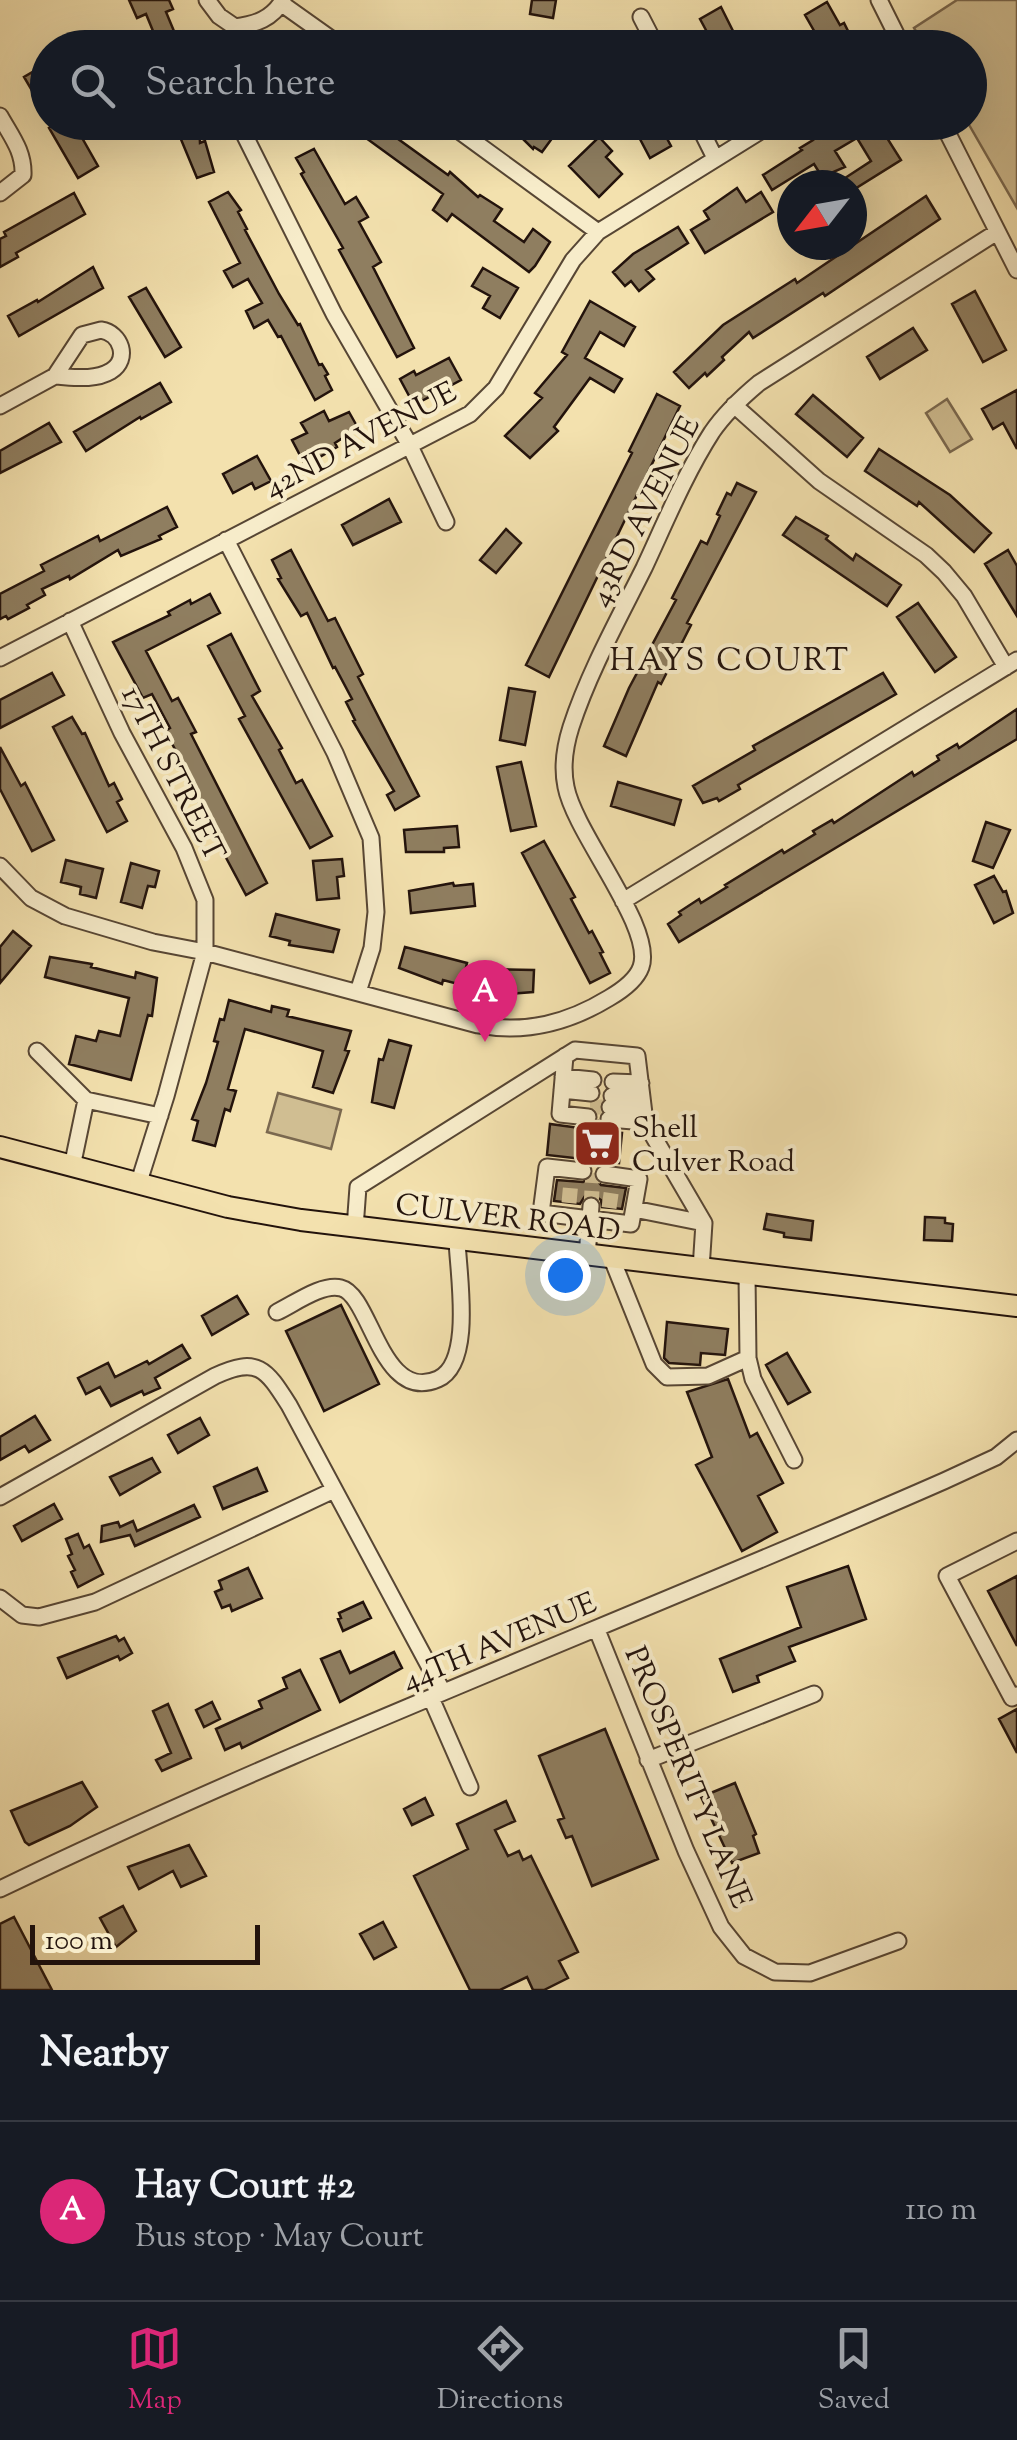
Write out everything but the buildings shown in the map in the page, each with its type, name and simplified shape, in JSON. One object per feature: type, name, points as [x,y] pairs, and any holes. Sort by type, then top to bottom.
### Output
[{"type":"main road","name":"CULVER ROAD","points":[[0,1147],[228,1207],[355,1228],[1017,1306]]},
{"type":"street","points":[[207,0],[235,28],[255,25],[270,17],[282,2],[320,30]]},
{"type":"street","points":[[879,0],[893,30]]},
{"type":"street","points":[[640,17],[647,30]]},
{"type":"street","points":[[0,116],[17,143],[23,175],[0,193]]},
{"type":"street","points":[[247,140],[334,314],[408,442],[446,522]]},
{"type":"street","points":[[472,140],[598,232]]},
{"type":"street","points":[[706,140],[715,158]]},
{"type":"street","name":"42ND AVENUE","points":[[0,658],[408,442],[470,414],[518,357],[574,260],[598,232],[745,140]]},
{"type":"street","points":[[951,140],[1017,270]]},
{"type":"street","name":"43RD AVENUE","points":[[358,992],[496,1028],[569,1019],[631,982],[641,966],[642,948],[624,900],[582,828],[566,784],[564,766],[570,730],[598,661],[679,494],[704,445],[734,405],[759,382],[997,232]]},
{"type":"street","points":[[0,406],[55,376]]},
{"type":"street","points":[[624,900],[1011,663],[964,596],[926,555],[819,481],[734,405]]},
{"type":"street","points":[[0,866],[17,886],[48,909],[153,942],[358,992],[372,948],[376,912],[371,838],[334,750],[226,540]]},
{"type":"street","name":"17TH STREET","points":[[70,621],[122,733],[184,848],[205,900],[204,952],[138,1185]]},
{"type":"street","points":[[355,1228],[358,1188],[575,1050],[637,1056],[643,1103],[704,1223],[701,1269]]},
{"type":"street","points":[[36,1051],[86,1100],[160,1116]]},
{"type":"street","points":[[562,1090],[591,1099],[560,1114],[562,1090],[566,1056]]},
{"type":"street","points":[[72,1167],[86,1100]]},
{"type":"street","points":[[643,1103],[611,1101],[643,1103]]},
{"type":"street","points":[[575,1174],[546,1167],[541,1213],[569,1210],[608,1214],[631,1224],[639,1179],[610,1179]]},
{"type":"street","points":[[634,1209],[704,1223]]},
{"type":"street","points":[[587,1256],[590,1212]]},
{"type":"street","points":[[277,1312],[328,1287],[342,1288],[353,1294],[372,1335],[405,1377],[420,1383],[438,1379],[450,1370],[456,1357],[462,1316],[457,1240]]},
{"type":"street","points":[[612,1259],[654,1364],[667,1377],[708,1376],[748,1358]]},
{"type":"street","points":[[747,1275],[748,1358],[753,1379],[794,1460]]},
{"type":"street","points":[[0,1497],[214,1376],[232,1368],[254,1366],[271,1376],[437,1695],[470,1787]]},
{"type":"street","name":"44TH AVENUE","points":[[0,1890],[96,1842],[944,1481],[996,1457],[1017,1440]]},
{"type":"street","points":[[0,1598],[22,1615],[39,1617],[95,1602],[332,1491]]},
{"type":"street","points":[[1017,1541],[947,1576],[1012,1698],[1017,1695]]},
{"type":"street","name":"PROSPERITY LANE","points":[[597,1630],[648,1760],[721,1927],[744,1956],[776,1972],[810,1973],[898,1941]]},
{"type":"street","points":[[648,1760],[814,1694]]},
{"type":"shaded area","points":[[957,0],[1017,0],[1017,208],[978,140],[987,140],[987,30],[914,28]]},
{"type":"shaded area","points":[[947,399],[972,439],[950,452],[926,413]]},
{"type":"shaded area","points":[[278,1093],[341,1110],[331,1149],[267,1132]]},
{"type":"tunnel","points":[[590,1107],[610,1107]]},
{"type":"tunnel","points":[[591,1206],[593,1173]]},
{"type":"tunnel","points":[[569,1203],[571,1181]]},
{"type":"tunnel","points":[[609,1208],[612,1187]]},
{"type":"place","name":"Hay Court #2","points":[[485,1042]]},
{"type":"place","name":"Shell Culver Road","points":[[597,1144]]},
{"type":"district","name":"HAYS COURT","points":[[730,659]]}]
